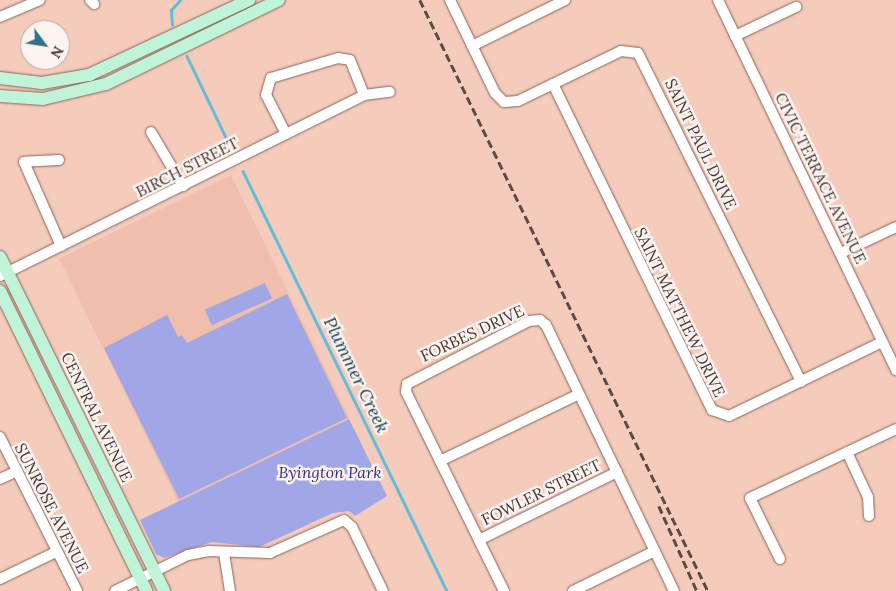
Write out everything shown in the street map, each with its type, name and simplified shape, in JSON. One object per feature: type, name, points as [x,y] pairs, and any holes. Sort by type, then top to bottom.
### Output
[{"type":"main road","points":[[0,78],[42,83],[89,75],[248,0]]},
{"type":"main road","points":[[0,96],[43,99],[106,84],[279,0]]},
{"type":"main road","name":"CENTRAL AVENUE","points":[[0,258],[4,274],[156,571],[164,591]]},
{"type":"main road","name":"CENTRAL AVENUE","points":[[0,291],[146,591]]},
{"type":"street","points":[[0,17],[40,0]]},
{"type":"street","points":[[450,0],[472,46],[565,0]]},
{"type":"street","name":"CIVIC TERRACE AVENUE","points":[[718,0],[896,370]]},
{"type":"street","points":[[735,36],[796,7]]},
{"type":"street","name":"SAINT PAUL DRIVE","points":[[472,46],[495,93],[504,102],[518,101],[621,50],[638,52],[801,382]]},
{"type":"street","points":[[286,134],[266,95],[271,78],[338,58],[350,60],[364,95]]},
{"type":"street","name":"SAINT MATTHEW DRIVE","points":[[553,84],[712,410],[729,416],[882,342]]},
{"type":"street","name":"BIRCH STREET","points":[[4,274],[364,95],[390,92]]},
{"type":"street","points":[[151,132],[183,186]]},
{"type":"street","points":[[59,160],[24,162],[61,246]]},
{"type":"street","points":[[841,254],[896,227]]},
{"type":"street","name":"FORBES DRIVE","points":[[504,591],[406,392],[407,384],[529,321],[540,320],[546,325],[674,591]]},
{"type":"street","points":[[440,461],[579,394]]},
{"type":"street","points":[[780,559],[750,498],[896,429]]},
{"type":"street","name":"SUNROSE AVENUE","points":[[0,437],[77,591]]},
{"type":"street","points":[[846,452],[868,497],[869,516]]},
{"type":"street","points":[[0,479],[17,471]]},
{"type":"street","name":"FOWLER STREET","points":[[479,540],[617,472]]},
{"type":"street","points":[[115,591],[188,555],[270,552],[344,520],[352,527],[383,591]]},
{"type":"street","points":[[572,591],[655,551]]},
{"type":"street","points":[[0,579],[56,552]]},
{"type":"street","points":[[224,553],[230,591]]},
{"type":"shaded area","points":[[231,175],[350,419],[178,502],[59,259]]},
{"type":"green space","points":[[265,283],[272,299],[212,325],[205,310]]},
{"type":"green space","points":[[287,294],[347,418],[179,499],[104,348],[167,315],[178,337],[182,335],[187,343]]},
{"type":"green space","name":"Byington Park","points":[[349,419],[387,496],[355,516],[349,511],[333,513],[259,547],[212,542],[164,558],[156,554],[140,520]]},
{"type":"waterway","name":"Plummer Creek","points":[[172,25],[171,10],[180,0]]},
{"type":"waterway","name":"Plummer Creek","points":[[187,56],[232,150]]},
{"type":"waterway","name":"Plummer Creek","points":[[243,171],[447,591]]},
{"type":"railway","points":[[420,0],[708,591]]},
{"type":"railway","points":[[659,506],[697,591]]}]
